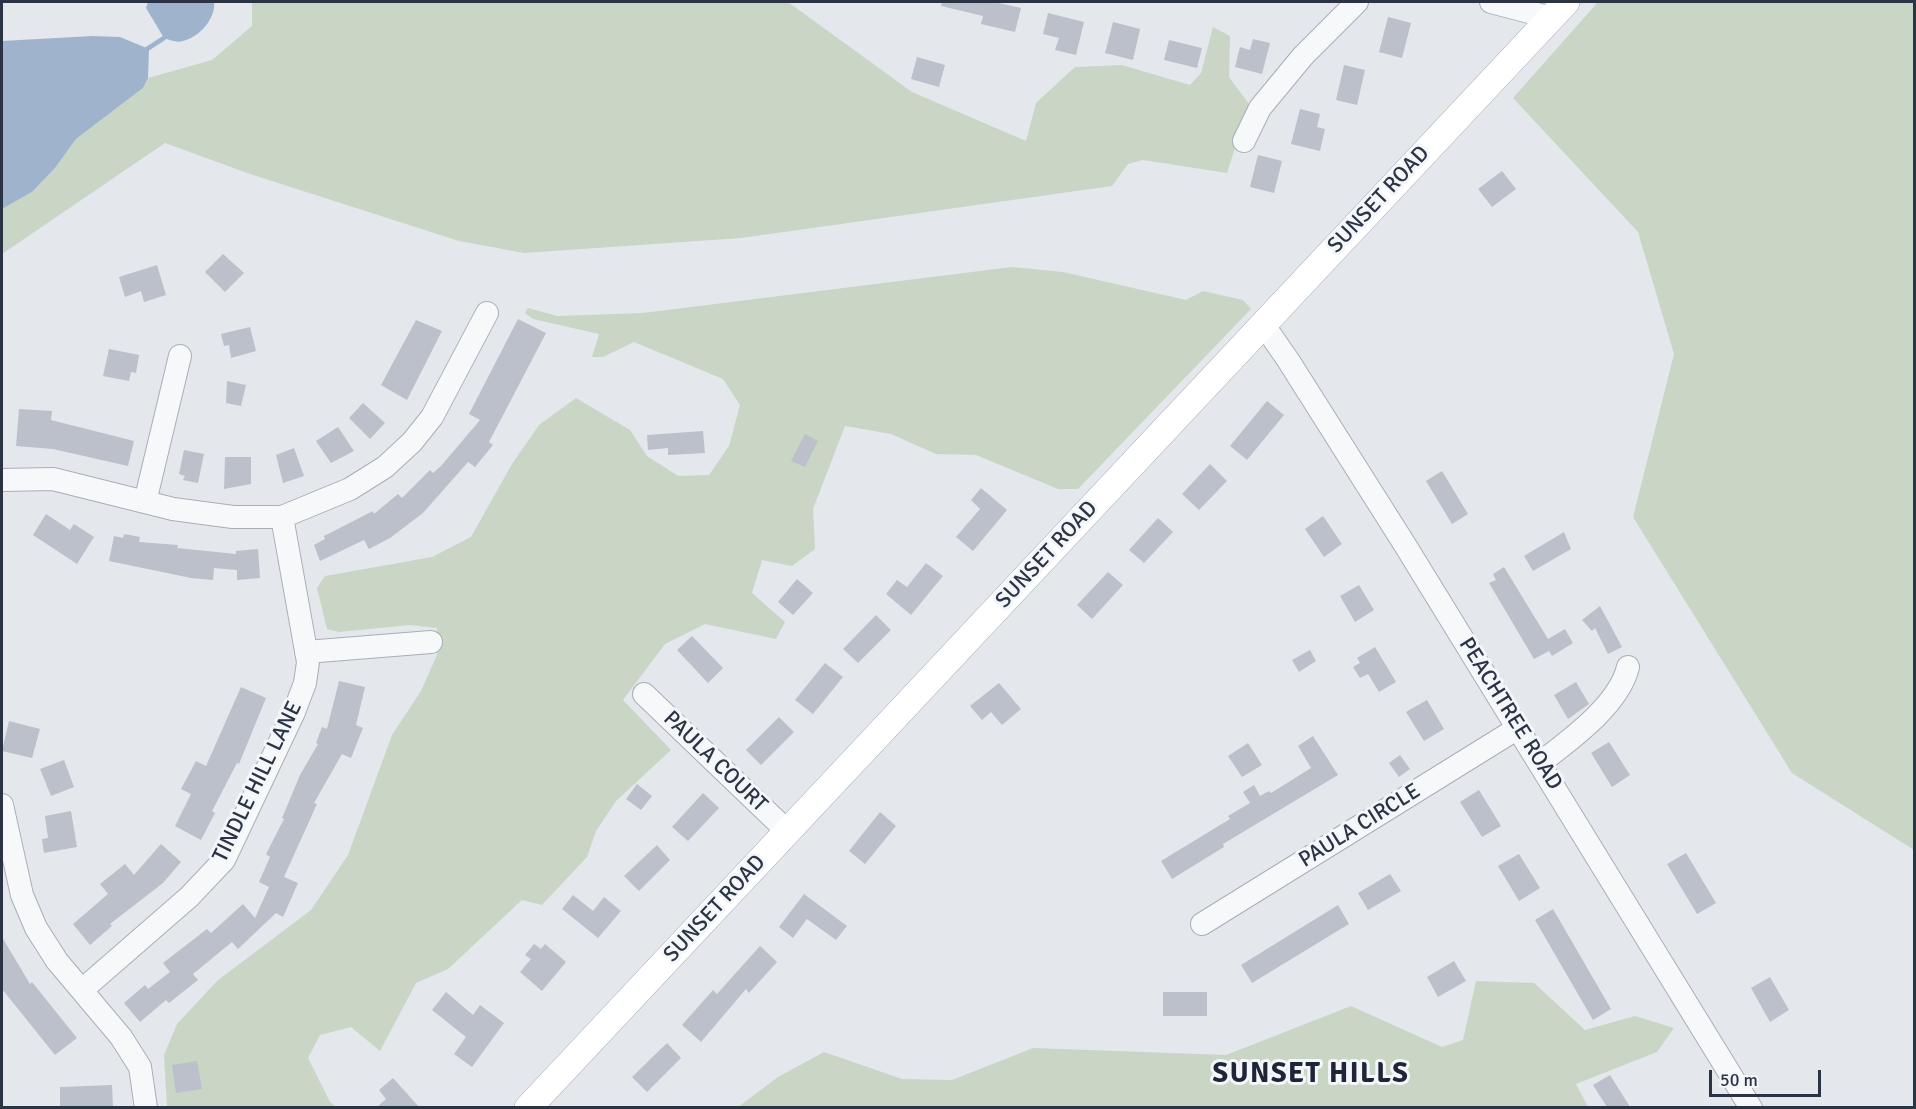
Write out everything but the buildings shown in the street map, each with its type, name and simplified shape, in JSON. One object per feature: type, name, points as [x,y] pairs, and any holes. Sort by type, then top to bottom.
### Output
[{"type":"main road","name":"SUNSET ROAD","points":[[528,1107],[1559,10]]},
{"type":"street","points":[[1244,141],[1267,99],[1303,56],[1357,2]]},
{"type":"street","points":[[1491,2],[1559,10]]},
{"type":"street","points":[[2,480],[53,479],[145,502],[207,514],[282,517],[350,489],[385,467],[412,442],[432,417],[487,313]]},
{"type":"street","name":"PEACHTREE ROAD","points":[[1263,324],[1288,360],[1540,763],[1751,1107]]},
{"type":"street","points":[[145,502],[180,356]]},
{"type":"street","name":"TINDLE HILL LANE","points":[[82,990],[189,897],[224,860],[294,712],[305,682],[306,652],[282,517]]},
{"type":"street","points":[[306,652],[431,642]]},
{"type":"street","points":[[1540,763],[1572,738],[1616,694],[1624,683],[1628,667]]},
{"type":"street","name":"PAULA COURT","points":[[644,694],[787,831]]},
{"type":"street","name":"PAULA CIRCLE","points":[[1202,924],[1518,728]]},
{"type":"street","points":[[2,805],[22,895],[36,928],[57,960],[121,1037],[140,1067],[146,1107]]},
{"type":"green space","points":[[252,2],[788,2],[912,92],[1026,141],[1036,103],[1075,67],[1122,65],[1190,85],[1201,73],[1213,27],[1230,36],[1229,77],[1249,104],[1227,173],[1143,160],[1128,164],[1112,186],[741,238],[524,253],[459,241],[250,174],[165,143],[2,254],[2,209],[32,192],[55,168],[76,139],[143,88],[148,78],[212,60],[252,26]]},
{"type":"green space","points":[[1598,2],[1914,2],[1914,850],[1792,773],[1633,517],[1674,354],[1638,232],[1513,98]]},
{"type":"green space","points":[[1012,267],[1063,272],[1186,300],[1203,291],[1243,300],[1251,309],[1078,489],[1058,489],[976,455],[936,454],[891,434],[845,426],[813,509],[815,549],[792,566],[762,560],[752,593],[785,622],[776,639],[705,624],[665,644],[623,700],[671,750],[616,801],[596,831],[587,857],[542,905],[522,900],[448,969],[416,983],[380,1051],[351,1027],[320,1035],[308,1058],[330,1102],[336,1107],[167,1107],[164,1055],[177,1024],[217,981],[311,910],[348,855],[392,735],[421,691],[437,655],[437,628],[410,625],[339,632],[327,629],[317,588],[325,576],[432,557],[471,537],[512,464],[539,425],[576,398],[630,430],[647,456],[678,476],[709,475],[729,446],[740,405],[723,379],[634,342],[603,357],[592,357],[599,334],[533,319],[525,313],[528,308],[557,316],[643,313]]},
{"type":"green space","points":[[1476,981],[1534,983],[1585,1030],[1635,1016],[1674,1028],[1657,1052],[1576,1084],[1588,1107],[738,1107],[778,1077],[824,1052],[902,1079],[952,1080],[1033,1048],[1226,1055],[1351,1006],[1442,1047],[1463,1040]]},
{"type":"water","points":[[148,2],[214,2],[214,8],[206,26],[181,42],[164,38],[146,8]]},
{"type":"water","points":[[92,36],[120,37],[149,49],[148,78],[143,88],[76,139],[55,168],[32,192],[2,209],[2,41]]},
{"type":"waterway","points":[[144,51],[164,38],[166,34]]},
{"type":"district","name":"SUNSET HILLS","points":[[1311,1075]]}]
